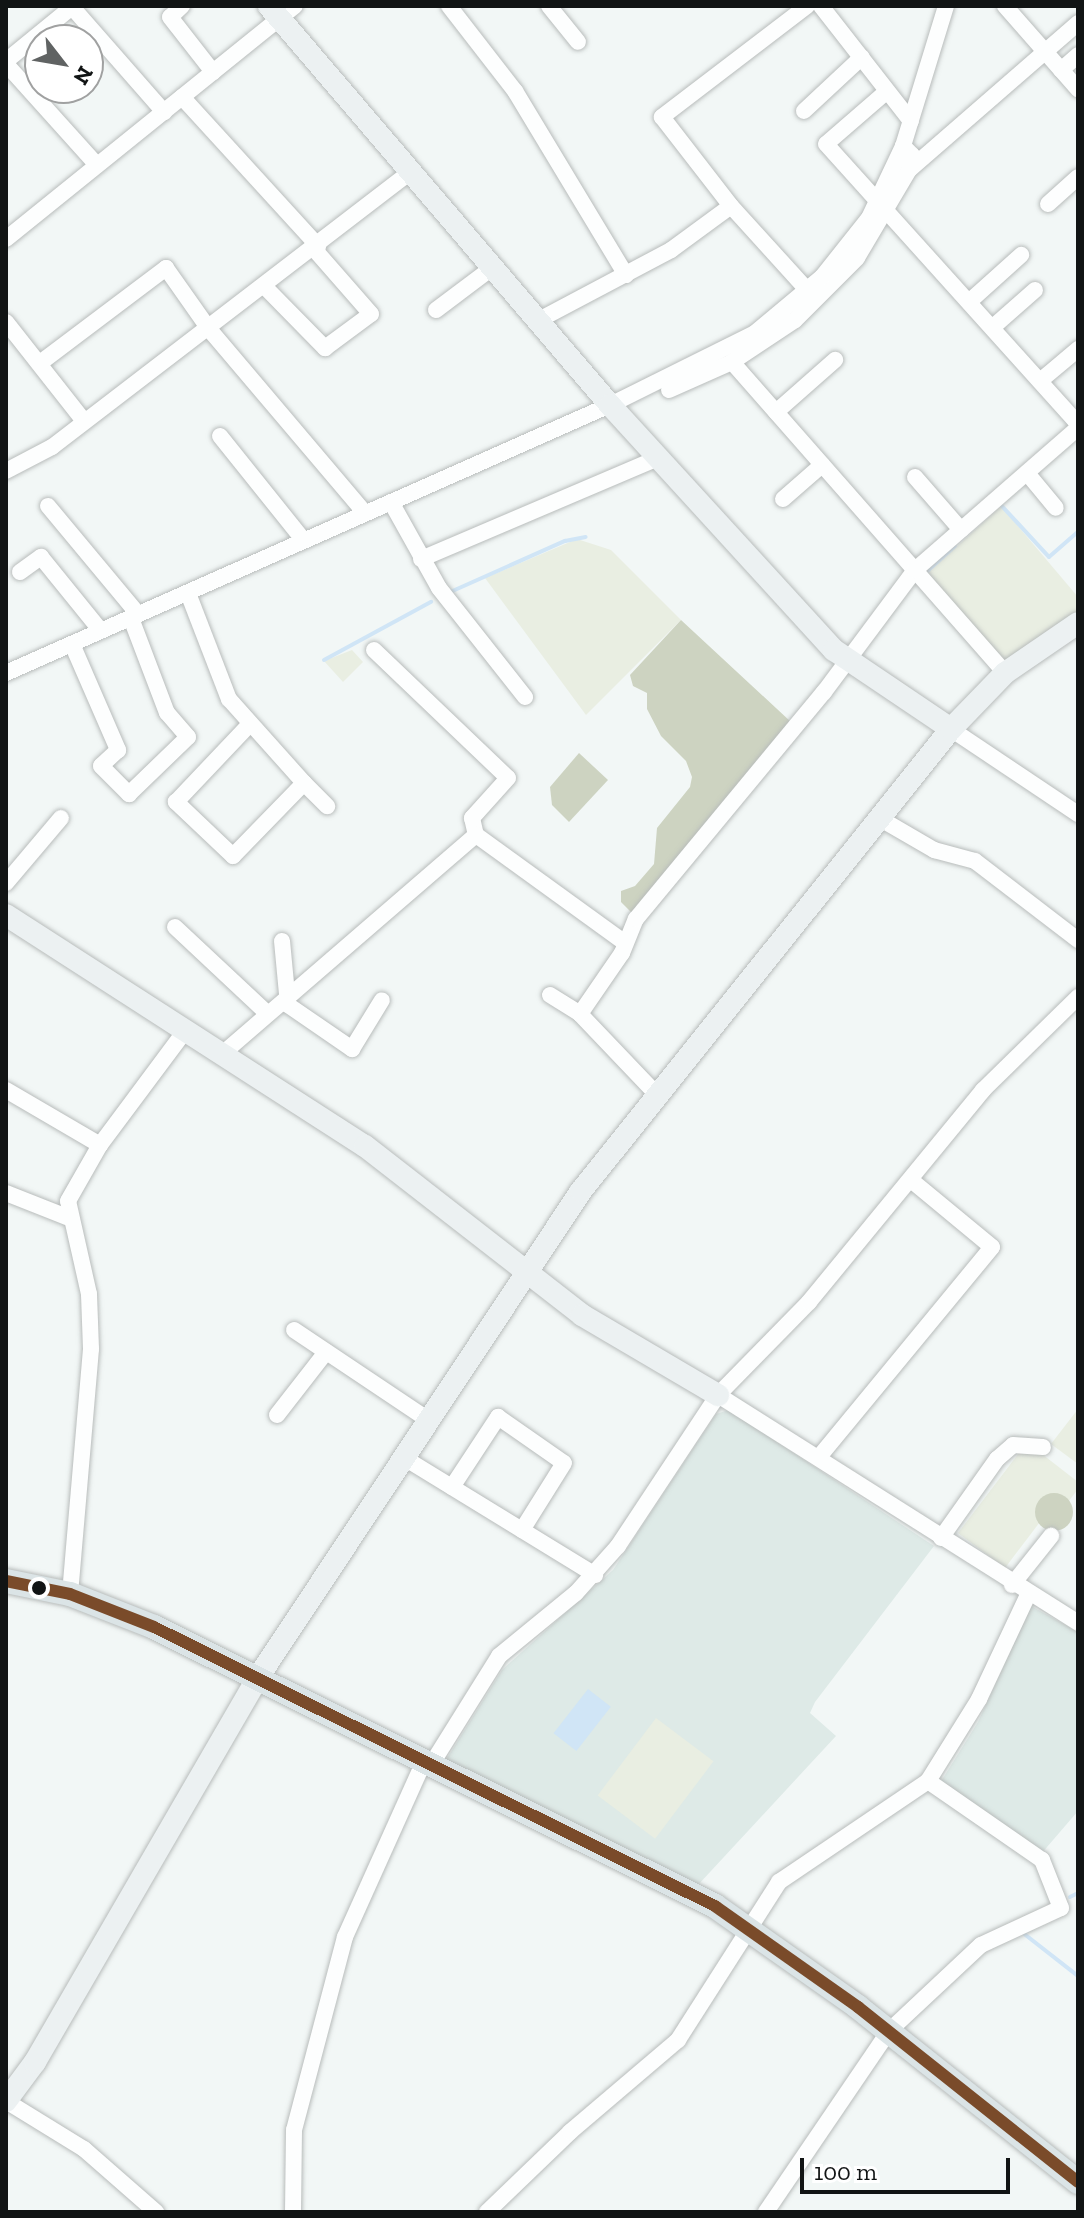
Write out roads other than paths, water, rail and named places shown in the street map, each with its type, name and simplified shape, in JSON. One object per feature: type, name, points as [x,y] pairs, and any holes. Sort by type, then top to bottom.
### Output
[{"type":"main road","points":[[6,1581],[70,1594],[154,1627],[750,1926],[889,2031],[1078,2182]]},
{"type":"street","points":[[182,6],[170,17],[213,72]]},
{"type":"street","points":[[449,6],[515,91],[626,275]]},
{"type":"street","points":[[549,6],[578,42]]},
{"type":"street","points":[[807,6],[662,117],[731,206],[808,291]]},
{"type":"street","points":[[821,6],[911,121]]},
{"type":"street","points":[[669,390],[732,362],[817,302],[857,258],[883,205],[946,6]]},
{"type":"street","points":[[1005,6],[1078,89]]},
{"type":"street","points":[[97,165],[6,63],[72,7],[164,112]]},
{"type":"street","points":[[6,239],[213,72],[281,10],[410,172],[537,321],[844,660],[1078,814]]},
{"type":"street","points":[[6,673],[610,405],[734,346],[808,291],[883,205],[909,170],[1078,23]]},
{"type":"street","points":[[1061,70],[1078,55]]},
{"type":"street","points":[[804,111],[862,57]]},
{"type":"street","points":[[580,1014],[622,953],[636,919],[824,692],[844,660],[915,570],[1078,426],[970,301],[826,144],[886,92]]},
{"type":"street","points":[[182,97],[371,314],[325,348],[265,287]]},
{"type":"street","points":[[903,146],[912,155],[909,170]]},
{"type":"street","points":[[6,471],[52,447],[316,248],[410,172]]},
{"type":"street","points":[[1048,204],[1078,177]]},
{"type":"street","points":[[537,321],[626,275],[731,206]]},
{"type":"street","points":[[970,301],[1021,255]]},
{"type":"street","points":[[40,363],[166,268],[209,329],[365,513]]},
{"type":"street","points":[[436,310],[492,268]]},
{"type":"street","points":[[993,327],[1035,290]]},
{"type":"street","points":[[6,322],[84,421]]},
{"type":"street","points":[[1040,381],[1078,349]]},
{"type":"street","points":[[776,412],[835,360]]},
{"type":"street","points":[[732,362],[1005,673]]},
{"type":"street","points":[[220,436],[304,541]]},
{"type":"street","points":[[421,559],[658,458]]},
{"type":"street","points":[[783,499],[822,465]]},
{"type":"street","points":[[1027,473],[1056,508]]},
{"type":"street","points":[[915,477],[961,530]]},
{"type":"street","points":[[391,502],[421,559],[463,622],[525,697]]},
{"type":"street","points":[[48,506],[134,616],[167,713],[188,737],[129,794],[101,766],[118,750],[72,644]]},
{"type":"street","points":[[20,572],[41,557],[101,631]]},
{"type":"street","points":[[188,593],[229,699],[249,725],[327,806]]},
{"type":"street","points":[[156,2212],[84,2149],[6,2101],[50,2037],[257,1679],[406,1459],[581,1191],[951,729],[1005,673],[1078,623]]},
{"type":"street","points":[[374,650],[508,778],[472,818],[476,835],[624,942]]},
{"type":"street","points":[[249,725],[176,802],[233,856],[304,783]]},
{"type":"street","points":[[6,883],[61,818]]},
{"type":"street","points":[[879,818],[934,850],[975,861],[1078,940]]},
{"type":"street","points":[[221,1055],[476,835]]},
{"type":"street","points":[[6,915],[365,1146],[582,1315],[819,1457],[1012,1585],[1078,1623]]},
{"type":"street","points":[[175,927],[267,1013]]},
{"type":"street","points":[[282,941],[284,1000]]},
{"type":"street","points":[[550,995],[580,1014],[658,1096]]},
{"type":"street","points":[[293,2212],[294,2130],[345,1937],[364,1885],[428,1763],[499,1656],[595,1575],[718,1395],[809,1302],[983,1090],[1078,997]]},
{"type":"street","points":[[284,1000],[352,1049],[382,1000]]},
{"type":"street","points":[[70,1594],[91,1349],[89,1294],[69,1218],[68,1201],[100,1145],[185,1031]]},
{"type":"street","points":[[6,1090],[100,1145]]},
{"type":"street","points":[[819,1457],[992,1247],[911,1180]]},
{"type":"street","points":[[6,1193],[69,1218]]},
{"type":"street","points":[[294,1330],[430,1421]]},
{"type":"street","points":[[277,1415],[326,1352]]},
{"type":"street","points":[[452,1487],[498,1417],[564,1463],[522,1530]]},
{"type":"street","points":[[941,1538],[997,1459],[1013,1445],[1043,1447]]},
{"type":"street","points":[[406,1459],[595,1575]]},
{"type":"street","points":[[1012,1585],[1051,1536]]},
{"type":"street","points":[[487,2212],[570,2132],[671,2048],[779,1882],[928,1781],[979,1699],[1028,1595]]},
{"type":"street","points":[[766,2212],[889,2031],[981,1945],[1061,1908],[1042,1860],[928,1781]]},
{"type":"water","points":[[588,1689],[611,1707],[576,1751],[554,1733]]},
{"type":"waterway","points":[[1000,504],[1049,557],[1078,532]]},
{"type":"waterway","points":[[448,593],[565,541],[586,537]]},
{"type":"waterway","points":[[923,575],[955,546]]},
{"type":"waterway","points":[[324,660],[431,602]]},
{"type":"waterway","points":[[1070,1897],[1078,1893]]},
{"type":"waterway","points":[[1023,1933],[1078,1976]]}]
